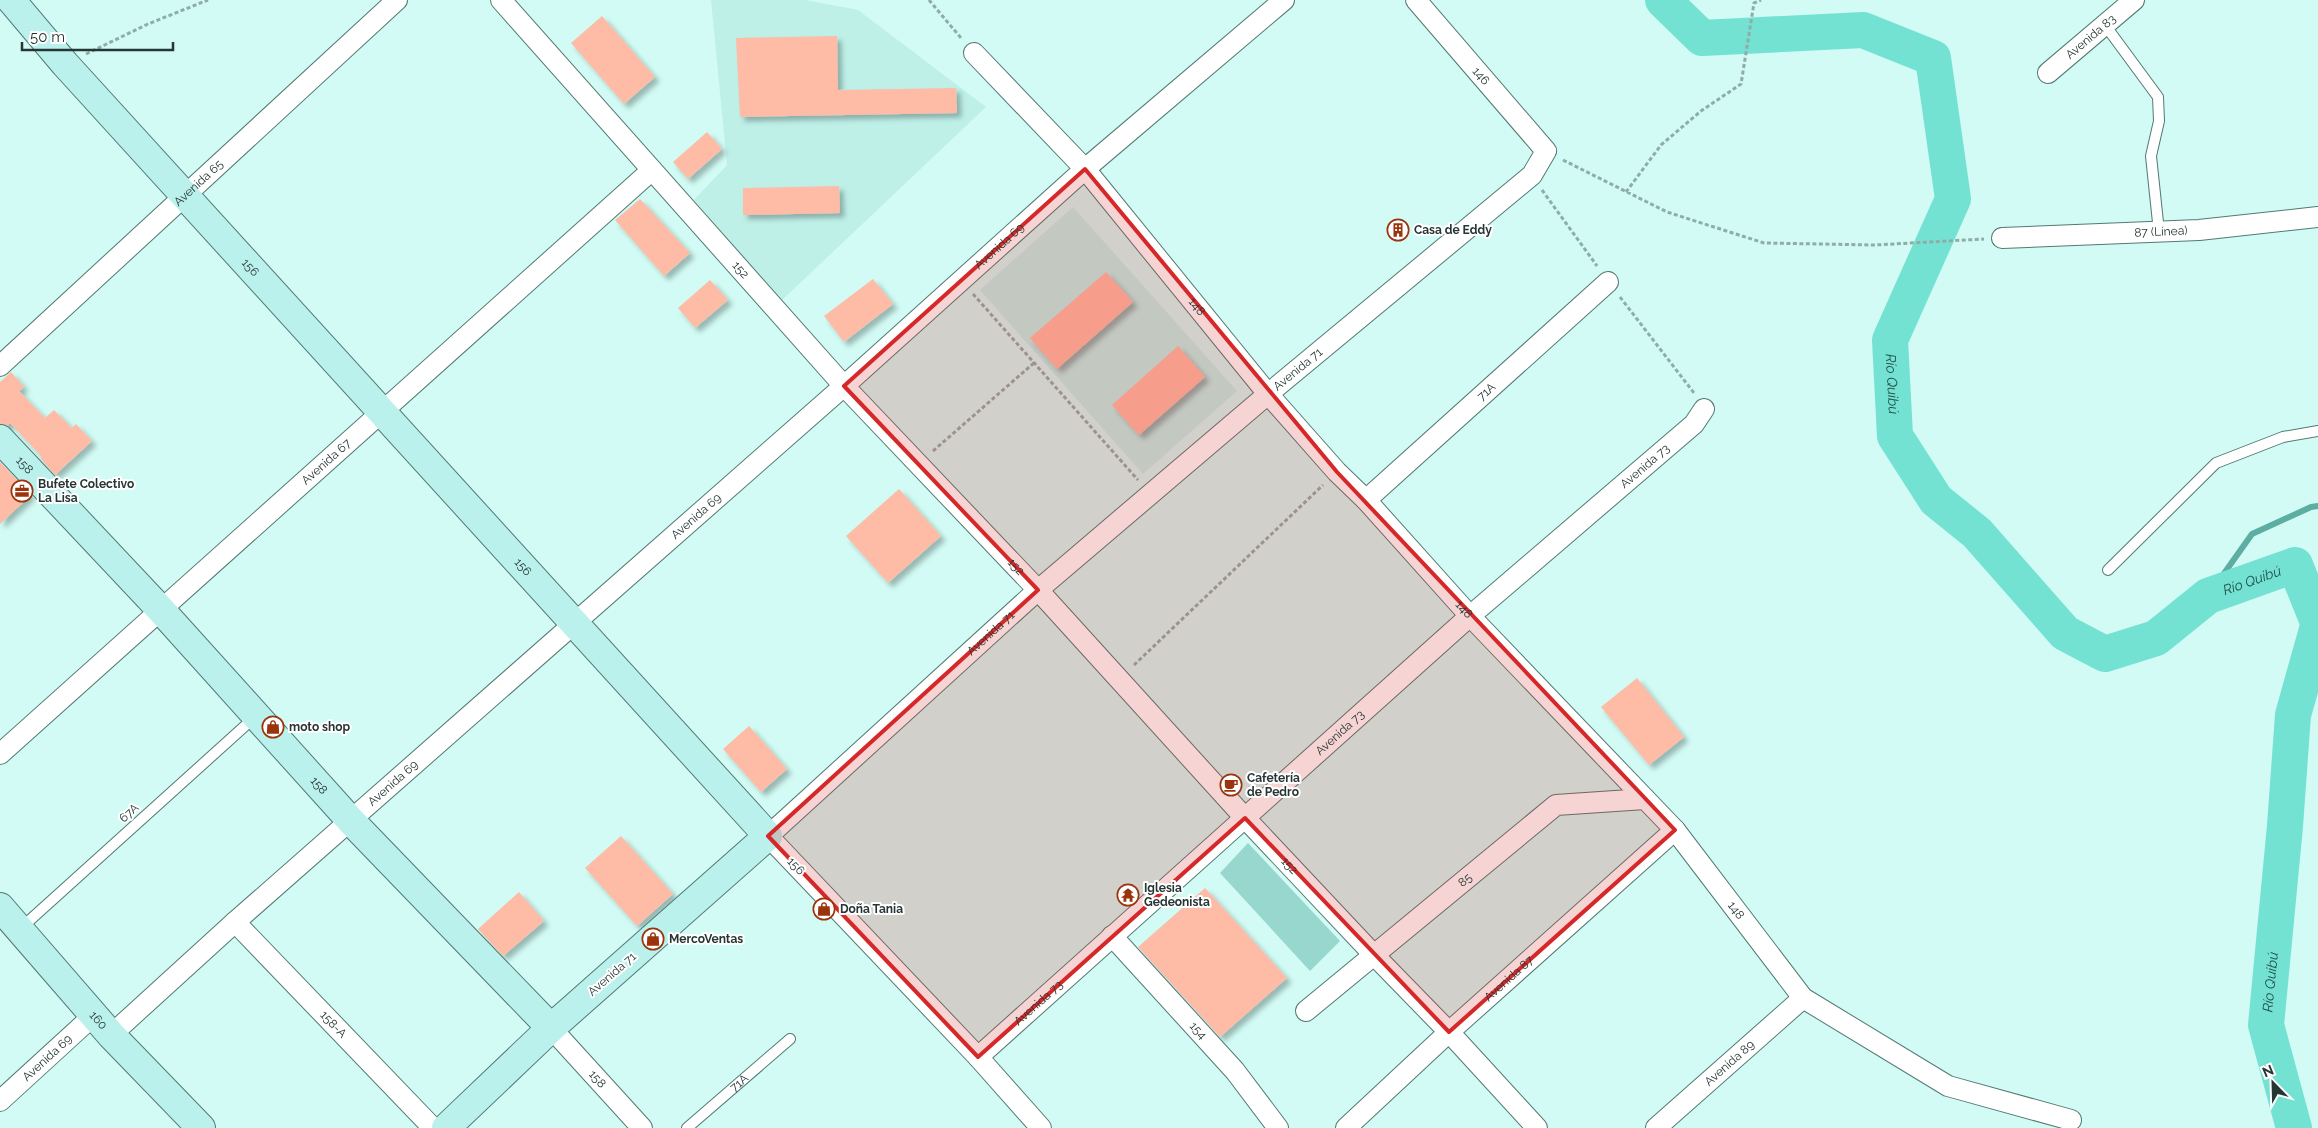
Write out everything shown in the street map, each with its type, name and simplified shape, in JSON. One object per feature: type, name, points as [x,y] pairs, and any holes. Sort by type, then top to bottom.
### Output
[{"type":"street","name":"156","points":[[11,0],[65,64],[381,413],[768,836],[978,1057],[1041,1128]]},
{"type":"street","name":"Avenida 65","points":[[0,366],[397,0]]},
{"type":"street","name":"152","points":[[501,0],[844,386],[1038,590],[1245,818],[1449,1032],[1537,1128]]},
{"type":"street","name":"Avenida 69","points":[[0,1101],[235,922],[844,386],[1085,169],[1284,0]]},
{"type":"street","name":"146","points":[[1416,0],[1546,151]]},
{"type":"street","name":"Avenida 83","points":[[2048,73],[2134,0]]},
{"type":"street","name":"148","points":[[974,53],[1085,169],[1268,394],[1337,472],[1366,500],[1470,616],[1675,830],[1803,998],[1948,1086],[2071,1120]]},
{"type":"street","name":"Avenida 71","points":[[446,1128],[550,1028],[768,836],[1038,590],[1152,495],[1268,394],[1532,175],[1546,151]]},
{"type":"street","name":"Avenida 67","points":[[0,754],[652,170]]},
{"type":"street","name":"87 (Línea)","points":[[2002,238],[2199,230],[2318,216]]},
{"type":"street","name":"71A","points":[[1366,500],[1608,282]]},
{"type":"street","name":"Avenida 73","points":[[978,1057],[1470,616],[1694,424],[1704,409]]},
{"type":"street","name":"158","points":[[0,439],[161,610],[350,821],[550,1028],[642,1128]]},
{"type":"street","name":"85","points":[[1306,1011],[1556,805],[1646,799]]},
{"type":"street","name":"Avenida 87","points":[[1346,1128],[1449,1032],[1675,830]]},
{"type":"street","name":"160","points":[[0,908],[102,1025],[201,1128]]},
{"type":"street","name":"158-A","points":[[235,922],[433,1128]]},
{"type":"street","name":"154","points":[[1112,936],[1235,1071],[1278,1128]]},
{"type":"street","name":"Avenida 89","points":[[1656,1128],[1803,998]]},
{"type":"lane","points":[[2105,25],[2158,97],[2159,121],[2151,156],[2158,232]]},
{"type":"lane","points":[[2108,570],[2216,463],[2283,437],[2318,431]]},
{"type":"lane","name":"67A","points":[[19,930],[256,716]]},
{"type":"lane","name":"71A","points":[[687,1128],[790,1039]]},
{"type":"path","points":[[65,64],[148,24],[208,0]]},
{"type":"path","points":[[929,0],[974,53]]},
{"type":"path","points":[[1626,192],[1661,145],[1701,111],[1741,84],[1754,3],[1761,0]]},
{"type":"path","points":[[1546,151],[1667,212],[1764,242],[1875,245],[2002,238]]},
{"type":"path","points":[[961,280],[1152,495]]},
{"type":"path","points":[[918,464],[1034,362]]},
{"type":"path","points":[[1119,680],[1337,472]]},
{"type":"highlighted area","points":[[1085,169],[1337,472],[1675,830],[1449,1032],[1245,818],[978,1057],[768,836],[1038,590],[844,386]]},
{"type":"shaded area","points":[[711,0],[805,0],[858,10],[986,107],[781,301],[694,200],[727,165]]},
{"type":"shaded area","points":[[1073,207],[1237,391],[1143,474],[980,290]]},
{"type":"green space","points":[[1248,843],[1340,941],[1310,971],[1220,873]]},
{"type":"building","points":[[602,16],[655,77],[624,104],[571,43]]},
{"type":"building","points":[[837,36],[838,90],[956,88],[957,113],[740,117],[736,38]]},
{"type":"building","points":[[707,132],[722,149],[688,179],[673,162]]},
{"type":"building","points":[[839,186],[840,213],[743,215],[743,188]]},
{"type":"building","points":[[640,199],[690,253],[664,276],[615,220]]},
{"type":"building","points":[[1106,272],[1133,302],[1057,369],[1030,338]]},
{"type":"building","points":[[873,279],[893,304],[844,342],[824,316]]},
{"type":"building","points":[[710,280],[728,300],[695,328],[678,308]]},
{"type":"building","points":[[1178,346],[1205,377],[1139,435],[1112,405]]},
{"type":"building","points":[[11,372],[24,387],[19,391],[45,418],[54,410],[72,428],[76,424],[92,441],[55,475],[40,458],[42,457],[10,423],[7,426],[0,424],[0,382]]},
{"type":"building","points":[[0,462],[31,495],[0,524]]},
{"type":"building","points":[[899,489],[941,536],[888,583],[846,536]]},
{"type":"building","points":[[1637,678],[1684,737],[1649,765],[1601,707]]},
{"type":"building","points":[[749,726],[787,769],[761,792],[723,749]]},
{"type":"building","points":[[621,836],[673,894],[637,926],[585,868]]},
{"type":"building","points":[[1205,888],[1287,978],[1220,1037],[1138,947]]},
{"type":"building","points":[[519,892],[544,921],[503,956],[478,929]]},
{"type":"waterway","name":"Río Quibú","points":[[1663,0],[1702,38],[1863,30],[1933,58],[1953,199],[1890,340],[1895,436],[1936,500],[1977,533],[2065,633],[2105,654],[2156,638],[2208,596],[2295,565],[2318,622]]},
{"type":"waterway","points":[[2208,596],[2252,534],[2311,507],[2318,506]]},
{"type":"waterway","name":"Río Quibú","points":[[2294,1128],[2266,1025],[2285,826],[2293,715],[2318,626]]},
{"type":"place","name":"Casa de Eddy","points":[[1398,230]]},
{"type":"place","name":"Bufete Colectivo La Lisa","points":[[22,491]]},
{"type":"place","name":"moto shop","points":[[273,727]]},
{"type":"place","name":"Cafetería de Pedro","points":[[1231,785]]},
{"type":"place","name":"Iglesia Gedeonista","points":[[1128,895]]},
{"type":"place","name":"Doña Tania","points":[[824,909]]},
{"type":"place","name":"MercoVentas","points":[[653,939]]}]
